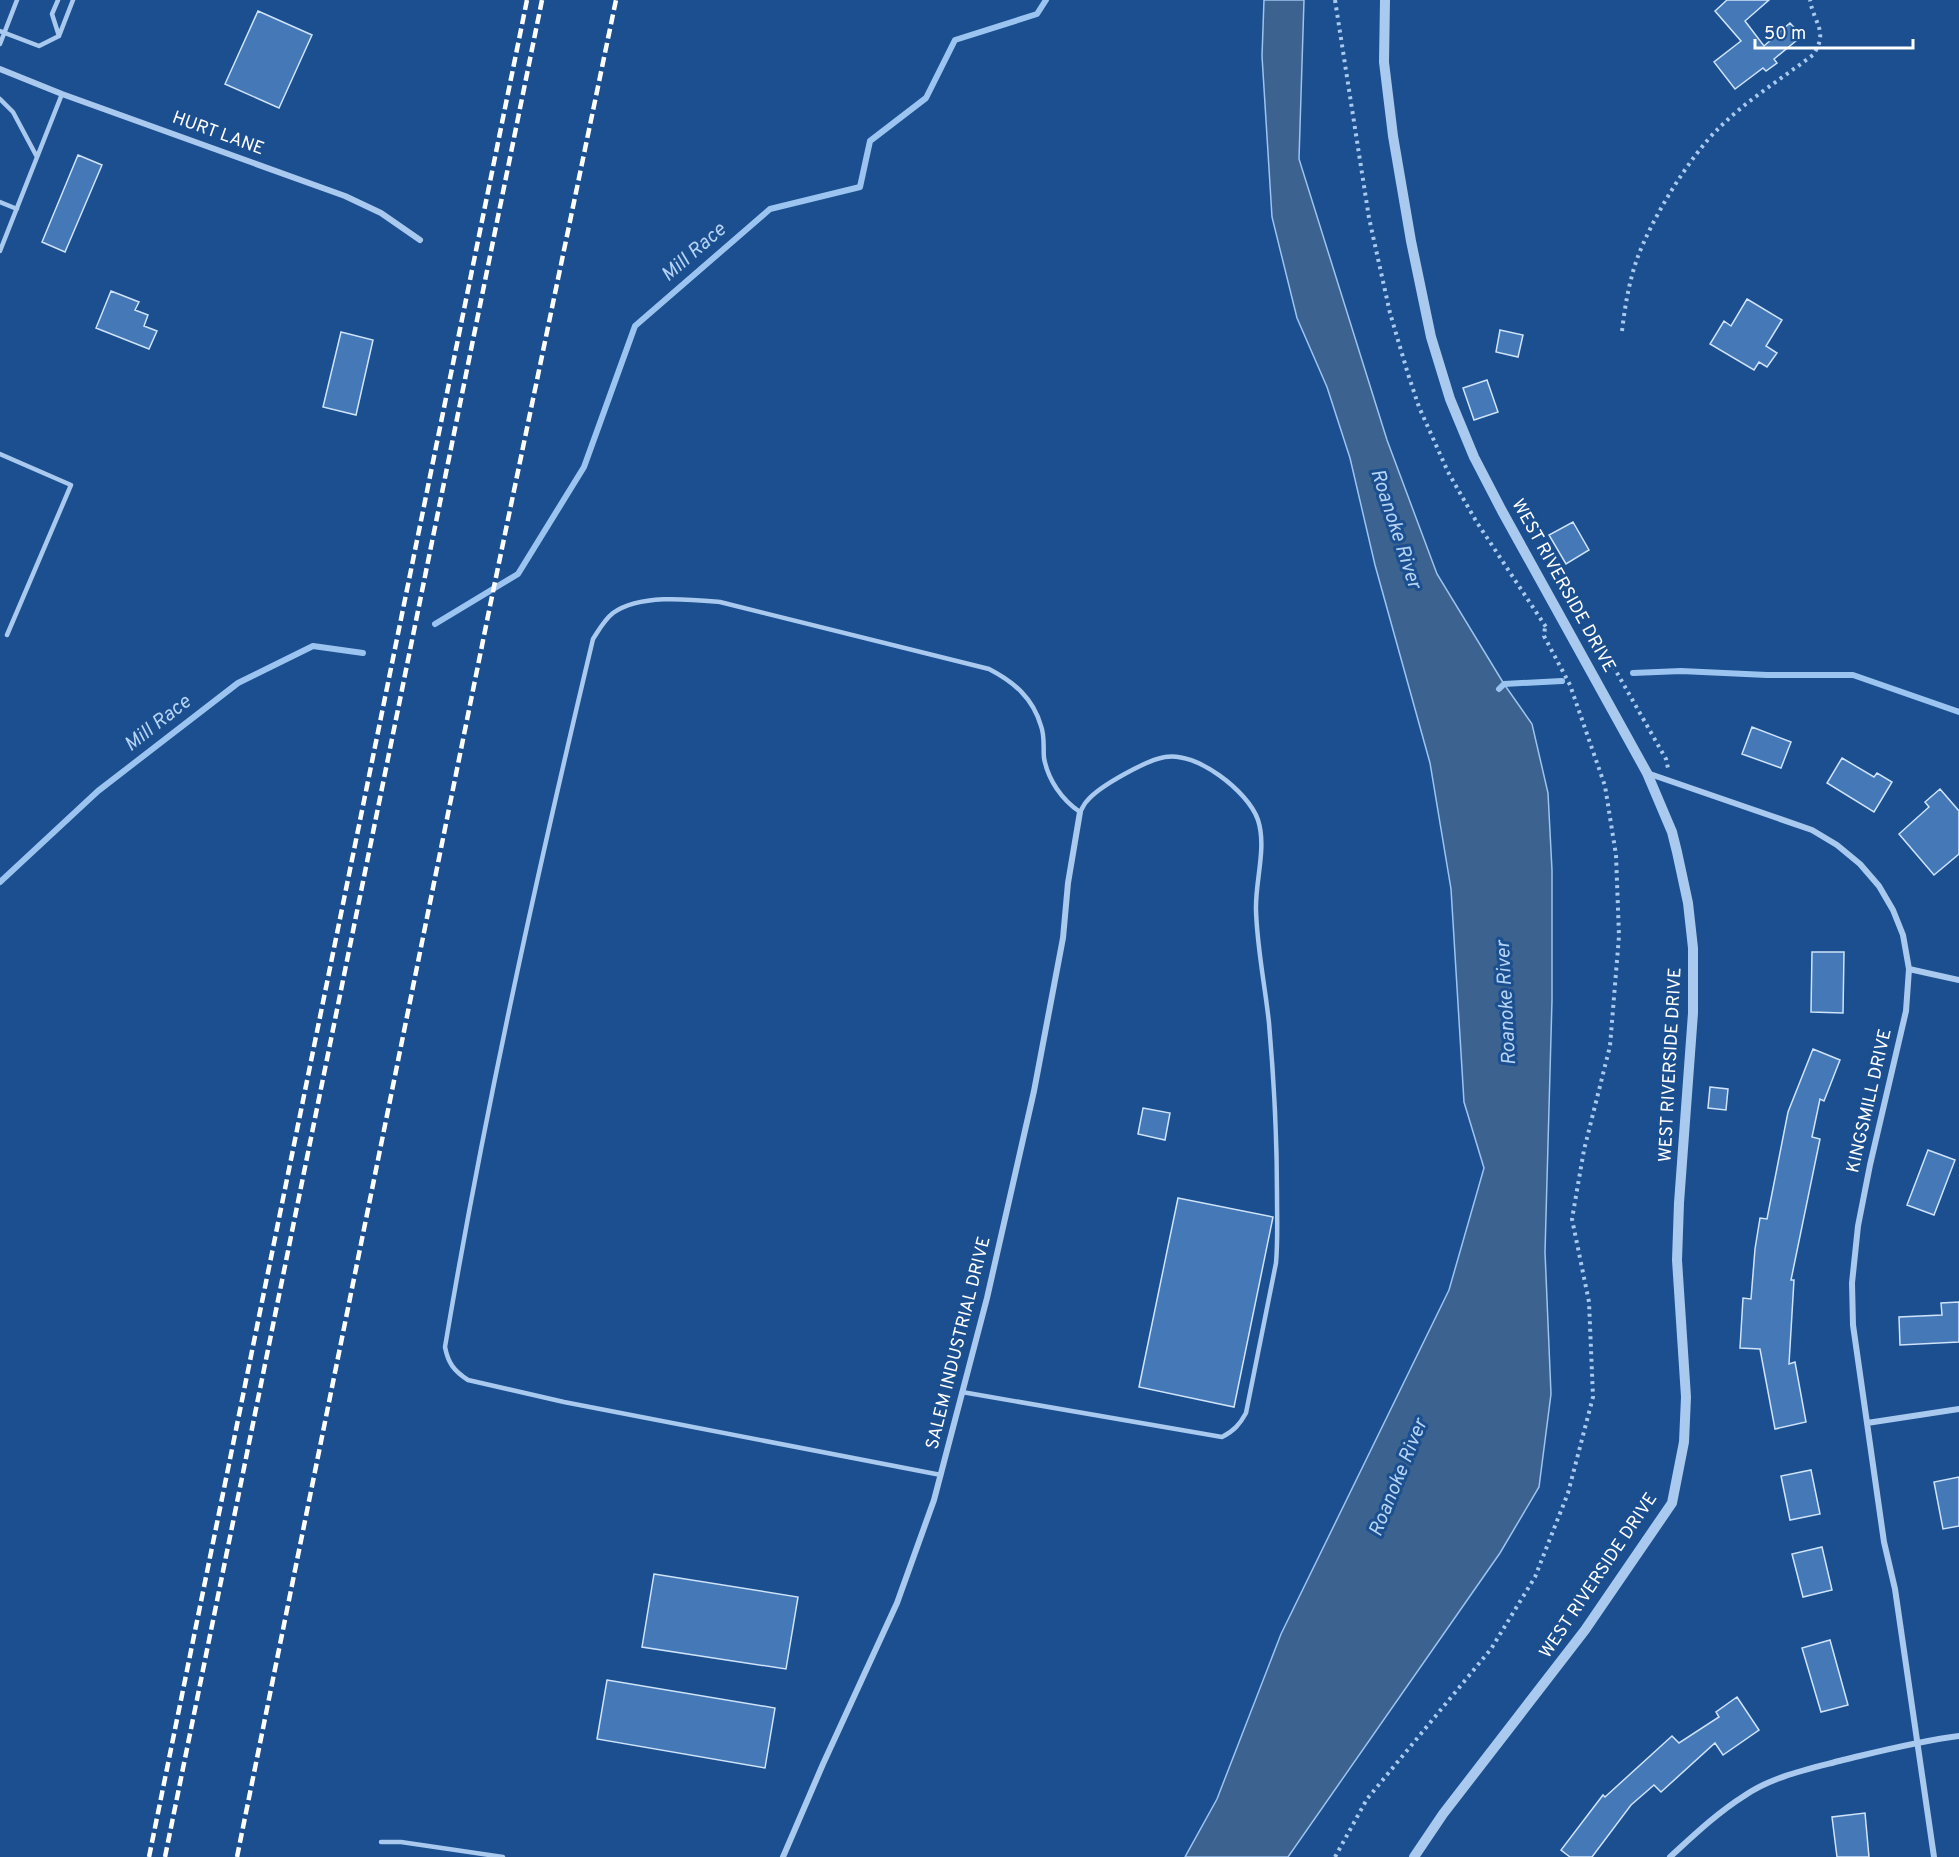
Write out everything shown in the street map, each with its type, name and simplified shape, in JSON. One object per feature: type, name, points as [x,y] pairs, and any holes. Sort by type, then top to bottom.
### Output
[{"type":"street","name":"WEST RIVERSIDE DRIVE","points":[[1385,0],[1384,62],[1393,136],[1411,241],[1431,337],[1450,399],[1474,457],[1502,511],[1647,773],[1672,832],[1688,903],[1693,948],[1693,1013],[1677,1260],[1686,1397],[1684,1442],[1672,1503],[1585,1630],[1443,1814],[1414,1857]]},
{"type":"street","name":"HURT LANE","points":[[0,69],[62,94],[345,196],[381,213],[420,240]]},
{"type":"street","name":"KINGSMILL DRIVE","points":[[1647,773],[1812,831],[1838,845],[1860,864],[1879,886],[1893,910],[1903,936],[1909,969],[1906,1011],[1870,1165],[1858,1226],[1852,1283],[1853,1325],[1884,1542],[1894,1589],[1917,1742]]},
{"type":"street","name":"SALEM INDUSTRIAL DRIVE","points":[[783,1857],[897,1603],[934,1500],[987,1298],[1034,1091],[1063,938],[1068,883],[1080,812]]},
{"type":"street","points":[[1909,969],[1959,980]]},
{"type":"street","points":[[1867,1423],[1959,1409]]},
{"type":"street","points":[[1670,1857],[1699,1830],[1744,1796],[1766,1784],[1796,1772],[1917,1742],[1959,1736]]},
{"type":"street","points":[[1917,1742],[1934,1857]]},
{"type":"lane","points":[[0,44],[2,32],[17,0]]},
{"type":"lane","points":[[58,0],[52,14],[59,36]]},
{"type":"lane","points":[[2,32],[39,46],[59,36],[73,0]]},
{"type":"lane","points":[[0,251],[62,94]]},
{"type":"lane","points":[[0,99],[13,112],[38,157]]},
{"type":"lane","points":[[0,202],[17,209]]},
{"type":"lane","points":[[0,454],[71,485],[8,635]]},
{"type":"lane","points":[[940,1475],[564,1402],[468,1380],[456,1372],[448,1361],[445,1347],[467,1216],[514,980],[593,639],[611,614],[626,605],[643,601],[720,602],[989,669],[1008,678],[1023,692],[1035,709],[1042,728],[1044,760],[1051,779],[1059,793],[1080,812],[1087,800],[1099,790],[1153,759],[1170,756],[1187,758],[1207,767],[1250,804],[1258,820],[1261,844],[1256,908],[1277,1147],[1278,1241],[1246,1413],[1230,1433],[1222,1437],[963,1392]]},
{"type":"lane","points":[[381,1842],[401,1842],[503,1857]]},
{"type":"path","points":[[1622,331],[1627,294],[1637,258],[1651,228],[1698,152],[1740,109],[1813,55],[1819,46],[1821,36],[1810,0]]},
{"type":"path","points":[[1335,1857],[1367,1799],[1491,1649],[1535,1577],[1568,1493],[1593,1396],[1589,1302],[1572,1219],[1584,1150],[1610,1046],[1619,936],[1616,855],[1605,786],[1570,685],[1544,636],[1545,627]]},
{"type":"water","name":"Roanoke River","points":[[1264,0],[1304,0],[1299,159],[1387,440],[1437,574],[1504,684],[1532,724],[1548,793],[1552,870],[1552,1000],[1545,1252],[1551,1394],[1539,1487],[1500,1553],[1288,1857],[1185,1857],[1217,1799],[1281,1634],[1449,1290],[1484,1168],[1464,1102],[1451,889],[1430,763],[1375,565],[1350,458],[1327,387],[1297,318],[1272,217],[1262,56]]},
{"type":"building","points":[[1727,0],[1769,0],[1745,21],[1764,46],[1790,23],[1802,36],[1774,59],[1777,63],[1766,71],[1763,68],[1735,89],[1714,62],[1741,41],[1715,11]]},
{"type":"building","points":[[258,11],[312,35],[279,108],[225,84]]},
{"type":"building","points":[[78,155],[102,165],[65,252],[42,242]]},
{"type":"building","points":[[111,291],[139,302],[135,310],[148,315],[144,326],[157,331],[149,349],[96,328]]},
{"type":"building","points":[[1747,299],[1782,320],[1766,346],[1777,353],[1767,367],[1759,362],[1754,370],[1710,344],[1724,321],[1731,326]]},
{"type":"building","points":[[1500,330],[1523,335],[1518,357],[1496,352]]},
{"type":"building","points":[[341,332],[373,340],[356,415],[323,407]]},
{"type":"building","points":[[1487,380],[1498,412],[1474,420],[1463,388]]},
{"type":"building","points":[[1573,522],[1589,550],[1566,564],[1549,535]]},
{"type":"building","points":[[1752,727],[1791,742],[1781,768],[1742,754]]},
{"type":"building","points":[[1842,758],[1874,777],[1877,773],[1892,782],[1874,812],[1827,783]]},
{"type":"building","points":[[1940,789],[1959,811],[1959,854],[1934,875],[1899,834],[1929,807],[1925,802]]},
{"type":"building","points":[[1812,952],[1844,952],[1843,1013],[1811,1012]]},
{"type":"building","points":[[1813,1049],[1840,1060],[1824,1101],[1820,1099],[1812,1137],[1820,1139],[1791,1280],[1794,1280],[1789,1364],[1795,1362],[1806,1422],[1775,1429],[1760,1349],[1740,1348],[1743,1298],[1751,1299],[1760,1218],[1767,1219],[1788,1112]]},
{"type":"building","points":[[1710,1087],[1728,1089],[1726,1110],[1708,1108]]},
{"type":"building","points":[[1143,1108],[1170,1113],[1165,1140],[1138,1134]]},
{"type":"building","points":[[1928,1150],[1955,1160],[1934,1215],[1907,1205]]},
{"type":"building","points":[[1178,1198],[1273,1217],[1234,1407],[1139,1387]]},
{"type":"building","points":[[1959,1302],[1959,1342],[1900,1345],[1899,1317],[1942,1315],[1941,1303]]},
{"type":"building","points":[[1811,1470],[1820,1514],[1790,1520],[1781,1476]]},
{"type":"building","points":[[1959,1477],[1959,1526],[1943,1529],[1934,1482]]},
{"type":"building","points":[[1822,1547],[1832,1590],[1803,1597],[1792,1554]]},
{"type":"building","points":[[654,1574],[798,1597],[786,1669],[642,1647]]},
{"type":"building","points":[[1830,1640],[1848,1705],[1821,1712],[1802,1648]]},
{"type":"building","points":[[607,1680],[775,1708],[765,1768],[597,1739]]},
{"type":"building","points":[[1737,1697],[1759,1730],[1723,1755],[1715,1743],[1661,1792],[1654,1785],[1631,1805],[1592,1857],[1570,1857],[1561,1850],[1603,1795],[1605,1797],[1672,1736],[1679,1743],[1719,1717],[1716,1712]]},
{"type":"building","points":[[1865,1813],[1869,1857],[1837,1857],[1832,1817]]},
{"type":"waterway","name":"Mill Race","points":[[435,624],[518,574],[584,467],[635,326],[770,209],[860,187],[870,141],[926,98],[955,40],[1037,14],[1046,0]]},
{"type":"waterway","name":"Mill Race","points":[[0,882],[98,791],[238,683],[313,646],[363,653]]},
{"type":"waterway","points":[[1633,673],[1681,671],[1767,675],[1853,675],[1959,712]]},
{"type":"waterway","points":[[1499,689],[1504,684],[1562,681]]},
{"type":"railway","points":[[149,1857],[527,0]]},
{"type":"railway","points":[[165,1857],[542,0]]},
{"type":"railway","points":[[237,1857],[490,606],[616,0]]}]
